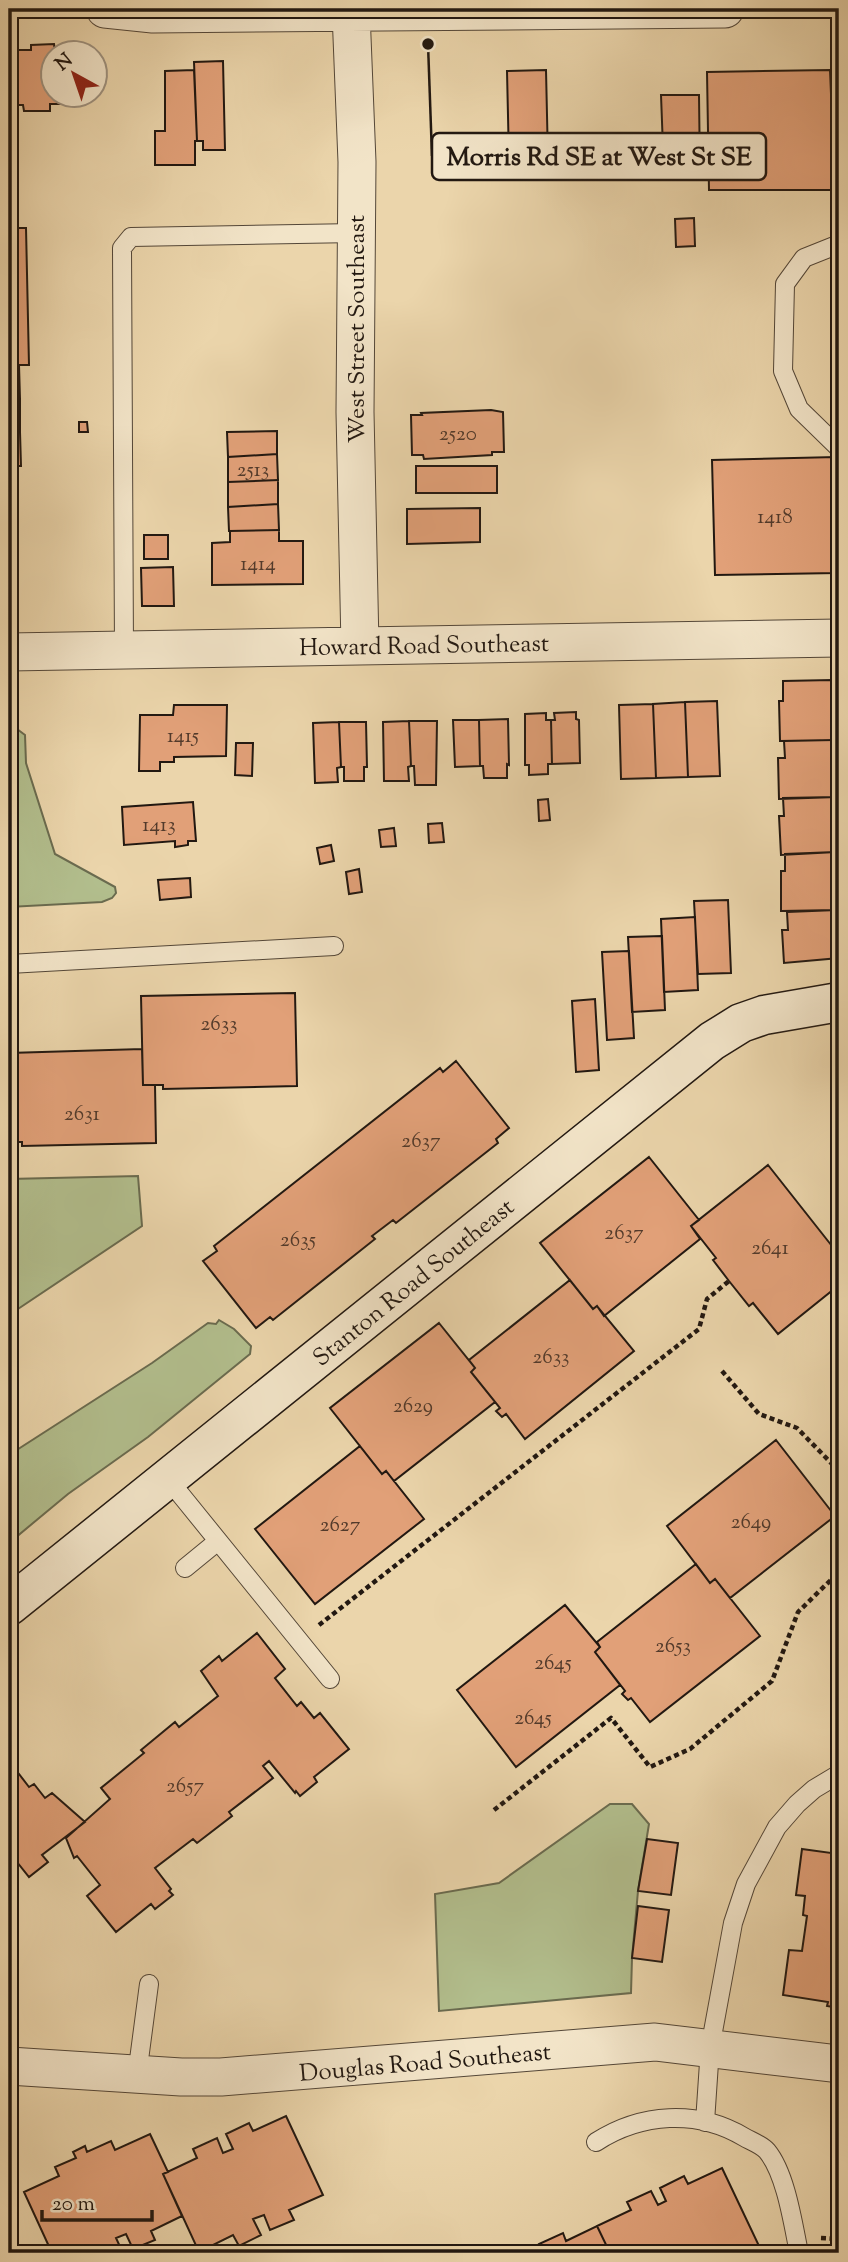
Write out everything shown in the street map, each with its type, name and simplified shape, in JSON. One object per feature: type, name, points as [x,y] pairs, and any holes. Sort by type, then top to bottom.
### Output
[{"type":"street","points":[[105,9],[153,14],[725,9]]},
{"type":"street","name":"West Street Southeast","points":[[351,12],[356,162],[355,412],[360,646]]},
{"type":"street","name":"Howard Road Southeast","points":[[9,652],[839,638]]},
{"type":"street","name":"Stanton Road Southeast","points":[[9,1605],[712,1041],[741,1023],[764,1015],[839,1002]]},
{"type":"street","name":"Douglas Road Southeast","points":[[9,2066],[137,2075],[241,2077],[655,2042],[839,2064]]},
{"type":"lane","points":[[124,650],[122,248],[131,237],[356,233]]},
{"type":"lane","points":[[839,244],[804,258],[785,284],[783,371],[799,409],[839,448]]},
{"type":"lane","points":[[9,964],[334,946]]},
{"type":"lane","points":[[168,1479],[330,1679]]},
{"type":"lane","points":[[185,1568],[218,1541]]},
{"type":"lane","points":[[705,2122],[710,2048],[733,1923],[751,1875],[777,1827],[797,1804],[814,1789],[839,1774]]},
{"type":"lane","points":[[137,2075],[149,1984]]},
{"type":"lane","points":[[596,2142],[639,2122],[677,2116],[728,2127],[766,2150],[784,2185],[799,2253]]},
{"type":"path","points":[[297,1638],[315,1628],[699,1329],[707,1299],[729,1281]]},
{"type":"path","points":[[722,1371],[759,1415],[797,1429],[839,1471]]},
{"type":"path","points":[[494,1810],[611,1718],[650,1767],[690,1749],[772,1681],[798,1612],[839,1572]]},
{"type":"green space","points":[[13,726],[25,735],[26,763],[55,854],[115,887],[116,893],[112,898],[102,902],[9,907],[9,729]]},
{"type":"green space","points":[[138,1176],[142,1226],[9,1315],[9,1179]]},
{"type":"green space","points":[[219,1320],[234,1329],[251,1346],[250,1354],[148,1437],[68,1494],[9,1543],[9,1455],[152,1363],[208,1323],[216,1324]]},
{"type":"green space","points":[[610,1804],[632,1804],[649,1824],[638,1891],[631,1993],[439,2011],[435,1894],[499,1883]]},
{"type":"building","points":[[31,45],[38,45],[38,108],[50,108],[50,111],[24,111],[23,105],[9,105],[9,50],[31,50]]},
{"type":"building","points":[[223,61],[225,150],[203,150],[203,141],[197,141],[194,62]]},
{"type":"building","points":[[194,70],[197,141],[195,165],[155,165],[155,131],[165,131],[165,71]]},
{"type":"building","points":[[546,70],[548,160],[509,160],[507,71]]},
{"type":"building","points":[[830,70],[835,190],[709,190],[707,72]]},
{"type":"building","points":[[661,95],[699,95],[700,175],[664,175]]},
{"type":"building","points":[[694,218],[695,246],[676,247],[675,219]]},
{"type":"building","points":[[9,228],[26,228],[29,365],[9,365]]},
{"type":"building","points":[[9,365],[19,365],[20,399],[9,399]]},
{"type":"building","points":[[9,399],[20,399],[20,432],[9,433]]},
{"type":"building","points":[[491,410],[503,412],[504,452],[424,459],[423,455],[412,455],[411,415]]},
{"type":"building","points":[[79,422],[87,422],[88,432],[79,432]]},
{"type":"building","points":[[277,431],[277,454],[228,457],[227,432]]},
{"type":"building","points":[[20,432],[21,466],[9,466],[9,433]]},
{"type":"building","points":[[277,454],[278,480],[228,482],[228,457]]},
{"type":"building","points":[[836,457],[837,573],[715,575],[712,460]]},
{"type":"building","points":[[416,466],[497,466],[497,493],[416,493]]},
{"type":"building","points":[[278,480],[278,504],[228,507],[228,482]]},
{"type":"building","points":[[278,504],[279,530],[229,531],[228,507]]},
{"type":"building","points":[[480,508],[480,542],[407,544],[407,509]]},
{"type":"building","points":[[279,530],[279,541],[303,541],[303,584],[212,585],[212,543],[230,542],[230,531]]},
{"type":"building","points":[[144,535],[168,535],[168,559],[144,559]]},
{"type":"building","points":[[173,567],[174,606],[142,606],[141,568]]},
{"type":"building","points":[[832,680],[834,740],[780,741],[779,701],[783,701],[783,681]]},
{"type":"building","points":[[717,701],[720,776],[688,777],[685,702]]},
{"type":"building","points":[[685,702],[688,777],[656,778],[653,704]]},
{"type":"building","points":[[653,704],[656,778],[621,779],[619,705]]},
{"type":"building","points":[[174,705],[227,705],[226,756],[174,757],[174,762],[160,762],[160,771],[139,771],[140,715],[173,715]]},
{"type":"building","points":[[576,712],[576,719],[579,720],[580,763],[552,764],[551,720],[555,720],[554,713]]},
{"type":"building","points":[[546,713],[546,720],[551,720],[552,764],[548,764],[548,774],[529,775],[529,765],[525,765],[525,714]]},
{"type":"building","points":[[508,719],[507,778],[484,778],[483,766],[480,766],[479,720]]},
{"type":"building","points":[[453,720],[479,720],[480,766],[455,767]]},
{"type":"building","points":[[409,721],[409,781],[384,781],[383,722]]},
{"type":"building","points":[[409,721],[437,721],[436,785],[415,785],[414,766],[411,766]]},
{"type":"building","points":[[339,722],[341,767],[337,768],[338,782],[315,783],[313,723]]},
{"type":"building","points":[[339,722],[366,722],[367,767],[364,767],[364,781],[344,781]]},
{"type":"building","points":[[834,740],[835,772],[839,772],[836,797],[779,799],[778,758],[785,758],[784,741]]},
{"type":"building","points":[[236,743],[253,743],[252,776],[235,775]]},
{"type":"building","points":[[836,797],[839,844],[835,845],[835,852],[781,855],[779,816],[784,816],[783,798]]},
{"type":"building","points":[[548,799],[550,820],[539,821],[538,800]]},
{"type":"building","points":[[193,802],[196,841],[188,841],[188,845],[175,847],[175,841],[124,845],[122,807]]},
{"type":"building","points":[[442,823],[444,842],[429,843],[428,824]]},
{"type":"building","points":[[394,828],[396,846],[381,847],[379,830]]},
{"type":"building","points":[[331,845],[334,861],[320,864],[317,848]]},
{"type":"building","points":[[835,852],[839,885],[837,910],[781,911],[781,871],[785,871],[785,854]]},
{"type":"building","points":[[359,869],[362,892],[349,894],[346,872]]},
{"type":"building","points":[[190,878],[191,897],[160,900],[158,880]]},
{"type":"building","points":[[728,900],[731,973],[698,974],[694,901]]},
{"type":"building","points":[[837,910],[839,958],[784,963],[782,930],[788,930],[787,912]]},
{"type":"building","points":[[695,917],[698,990],[664,992],[661,919]]},
{"type":"building","points":[[662,936],[665,1010],[632,1012],[628,937]]},
{"type":"building","points":[[629,951],[634,1038],[607,1040],[602,952]]},
{"type":"building","points":[[295,993],[297,1086],[163,1089],[163,1085],[143,1085],[141,996]]},
{"type":"building","points":[[595,999],[599,1070],[576,1072],[572,1001]]},
{"type":"building","points":[[142,1049],[143,1085],[155,1085],[156,1143],[22,1146],[22,1142],[9,1142],[9,1053]]},
{"type":"building","points":[[456,1061],[509,1128],[496,1139],[498,1143],[396,1223],[393,1220],[372,1236],[375,1239],[273,1320],[270,1317],[256,1328],[203,1261],[217,1251],[214,1246],[440,1068],[443,1072]]},
{"type":"building","points":[[649,1157],[699,1220],[691,1226],[700,1239],[604,1316],[597,1306],[593,1309],[540,1243]]},
{"type":"building","points":[[768,1165],[839,1255],[839,1285],[778,1334],[753,1303],[749,1306],[713,1260],[716,1258],[691,1226]]},
{"type":"building","points":[[570,1280],[593,1309],[597,1306],[634,1351],[525,1439],[506,1414],[502,1417],[496,1411],[500,1408],[471,1372],[475,1368],[469,1360]]},
{"type":"building","points":[[439,1323],[475,1368],[471,1372],[495,1402],[394,1481],[386,1471],[382,1474],[330,1408]]},
{"type":"building","points":[[776,1440],[835,1516],[730,1598],[715,1579],[710,1583],[667,1526]]},
{"type":"building","points":[[360,1446],[382,1474],[386,1471],[424,1519],[315,1604],[255,1529]]},
{"type":"building","points":[[696,1564],[710,1583],[715,1579],[760,1636],[650,1722],[631,1698],[628,1700],[622,1694],[625,1691],[595,1652],[600,1647],[597,1642]]},
{"type":"building","points":[[565,1605],[600,1647],[595,1652],[620,1685],[516,1767],[457,1690]]},
{"type":"building","points":[[257,1633],[285,1669],[275,1678],[297,1706],[301,1702],[314,1718],[320,1713],[349,1749],[314,1777],[317,1782],[300,1796],[269,1761],[263,1766],[273,1778],[229,1812],[232,1816],[197,1843],[193,1839],[155,1868],[173,1895],[155,1909],[151,1904],[116,1932],[87,1896],[100,1885],[77,1856],[74,1858],[66,1838],[110,1799],[101,1788],[144,1753],[141,1750],[175,1722],[179,1727],[218,1696],[201,1671],[219,1656],[222,1661]]},
{"type":"building","points":[[9,1761],[29,1787],[34,1784],[45,1798],[52,1793],[85,1822],[42,1855],[48,1862],[29,1877],[9,1852]]},
{"type":"building","points":[[647,1839],[678,1843],[671,1895],[638,1891]]},
{"type":"building","points":[[802,1849],[839,1854],[839,2008],[827,2006],[828,2002],[783,1995],[789,1950],[802,1951],[807,1916],[803,1915],[805,1896],[796,1895]]},
{"type":"building","points":[[638,1906],[669,1910],[662,1962],[632,1958]]},
{"type":"building","points":[[286,2116],[323,2195],[289,2210],[294,2220],[270,2230],[264,2215],[253,2219],[261,2235],[239,2246],[233,2235],[199,2252],[163,2174],[197,2158],[193,2149],[217,2138],[223,2153],[233,2149],[226,2134],[249,2123],[253,2131]]},
{"type":"building","points":[[150,2134],[168,2172],[163,2174],[182,2216],[151,2231],[155,2240],[133,2249],[126,2234],[116,2238],[123,2253],[52,2253],[24,2192],[59,2176],[55,2167],[76,2158],[73,2152],[85,2146],[87,2152],[111,2141],[115,2150]]},
{"type":"building","points":[[722,2168],[760,2248],[749,2253],[610,2253],[597,2226],[631,2210],[627,2202],[651,2191],[658,2205],[666,2201],[660,2188],[684,2176],[688,2184]]},
{"type":"building","points":[[597,2226],[610,2253],[543,2253],[539,2244],[563,2233],[566,2241]]},
{"type":"place","name":"Morris Rd SE at West St SE","points":[[428,44]]}]
